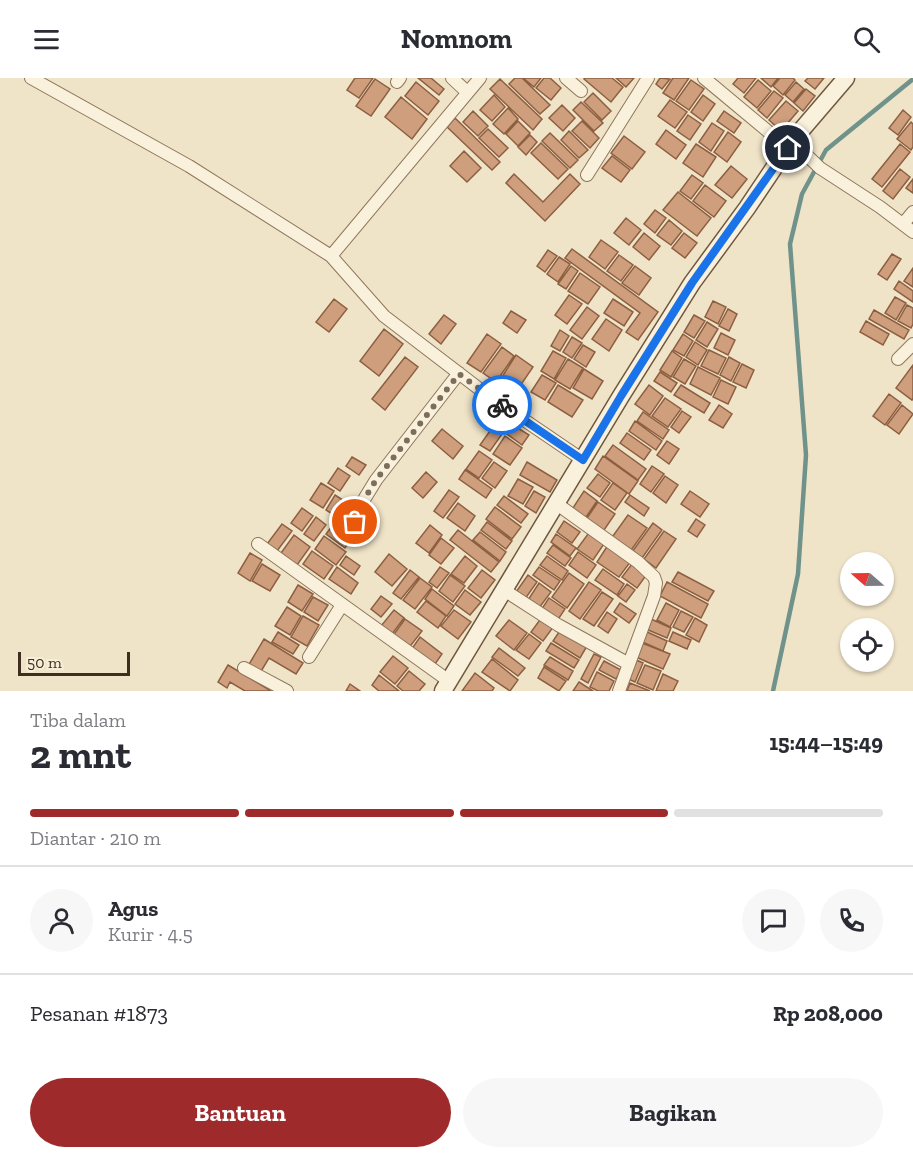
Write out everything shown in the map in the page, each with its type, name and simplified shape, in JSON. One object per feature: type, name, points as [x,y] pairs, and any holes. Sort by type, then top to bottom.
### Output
[{"type":"main road","points":[[446,685],[692,283],[790,145],[846,78]]},
{"type":"street","points":[[31,78],[189,166],[331,256],[384,316],[459,374],[583,460]]},
{"type":"street","points":[[452,78],[467,92]]},
{"type":"street","points":[[331,256],[480,78]]},
{"type":"street","points":[[566,78],[581,92]]},
{"type":"street","points":[[587,175],[648,78]]},
{"type":"street","points":[[704,78],[790,145],[913,232]]},
{"type":"street","points":[[903,224],[913,212]]},
{"type":"street","points":[[898,359],[913,344]]},
{"type":"street","points":[[355,522],[376,480],[459,374]]},
{"type":"street","points":[[557,504],[638,562],[654,577],[656,583],[654,596],[619,691]]},
{"type":"street","points":[[258,544],[446,685]]},
{"type":"street","points":[[504,590],[533,610],[629,664]]},
{"type":"street","points":[[309,657],[342,605]]},
{"type":"street","points":[[244,668],[287,691]]},
{"type":"building","points":[[355,78],[373,78],[359,98],[347,90]]},
{"type":"building","points":[[418,78],[431,78],[444,89],[439,95]]},
{"type":"building","points":[[515,78],[522,78],[550,105],[540,114],[509,84]]},
{"type":"building","points":[[523,78],[541,78],[534,87]]},
{"type":"building","points":[[544,78],[550,78],[561,88],[551,100],[536,88]]},
{"type":"building","points":[[585,78],[612,78],[623,87],[611,102]]},
{"type":"building","points":[[616,78],[634,78],[626,87]]},
{"type":"building","points":[[660,78],[670,79],[662,89],[656,84]]},
{"type":"building","points":[[673,78],[689,78],[674,100],[663,93]]},
{"type":"building","points":[[738,78],[756,78],[744,93],[733,84]]},
{"type":"building","points":[[761,78],[778,78],[771,87]]},
{"type":"building","points":[[780,78],[795,80],[783,95],[773,86]]},
{"type":"building","points":[[808,78],[824,78],[815,89],[805,81]]},
{"type":"building","points":[[375,79],[390,89],[371,116],[356,106]]},
{"type":"building","points":[[500,79],[542,119],[533,130],[490,89]]},
{"type":"building","points":[[691,80],[704,89],[689,110],[676,101]]},
{"type":"building","points":[[758,80],[771,91],[757,108],[744,97]]},
{"type":"building","points":[[416,82],[439,101],[428,115],[405,96]]},
{"type":"building","points":[[796,82],[804,89],[793,102],[785,95]]},
{"type":"building","points":[[806,89],[815,96],[803,111],[794,103]]},
{"type":"building","points":[[774,91],[783,98],[767,118],[758,110]]},
{"type":"building","points":[[593,93],[611,111],[602,120],[584,102]]},
{"type":"building","points":[[494,95],[505,107],[492,121],[480,110]]},
{"type":"building","points":[[703,95],[715,104],[703,121],[691,112]]},
{"type":"building","points":[[401,97],[427,119],[412,139],[385,117]]},
{"type":"building","points":[[670,100],[687,112],[675,128],[658,116]]},
{"type":"building","points":[[786,101],[798,111],[781,131],[769,120]]},
{"type":"building","points":[[581,102],[603,123],[594,131],[573,110]]},
{"type":"building","points":[[562,105],[575,118],[563,131],[549,118]]},
{"type":"building","points":[[508,108],[518,119],[504,134],[493,124]]},
{"type":"building","points":[[903,110],[911,117],[898,135],[889,128]]},
{"type":"building","points":[[473,111],[488,126],[478,136],[463,122]]},
{"type":"building","points":[[724,111],[741,123],[734,133],[717,121]]},
{"type":"building","points":[[688,115],[701,124],[690,140],[677,131]]},
{"type":"building","points":[[455,118],[500,162],[492,170],[447,127]]},
{"type":"building","points":[[518,121],[530,133],[518,146],[506,134]]},
{"type":"building","points":[[582,121],[599,138],[590,148],[572,131]]},
{"type":"building","points":[[911,122],[913,124],[913,147],[911,150],[897,139]]},
{"type":"building","points":[[712,123],[724,131],[711,151],[699,142]]},
{"type":"building","points":[[488,129],[508,148],[499,157],[479,138]]},
{"type":"building","points":[[666,130],[686,145],[676,159],[656,144]]},
{"type":"building","points":[[569,131],[588,150],[579,158],[561,140]]},
{"type":"building","points":[[728,132],[741,142],[727,162],[714,152]]},
{"type":"building","points":[[550,133],[578,160],[570,168],[542,141]]},
{"type":"building","points":[[530,135],[537,142],[526,155],[518,147]]},
{"type":"building","points":[[624,136],[645,152],[632,169],[611,153]]},
{"type":"building","points":[[541,143],[568,169],[558,179],[531,153]]},
{"type":"building","points":[[696,144],[716,157],[703,177],[683,163]]},
{"type":"building","points":[[900,144],[910,152],[882,187],[872,179]]},
{"type":"building","points":[[464,151],[481,168],[467,182],[450,166]]},
{"type":"building","points":[[612,156],[630,170],[621,182],[602,168]]},
{"type":"building","points":[[731,166],[747,179],[732,198],[715,185]]},
{"type":"building","points":[[900,169],[910,177],[893,199],[883,191]]},
{"type":"building","points":[[514,174],[543,202],[570,174],[580,184],[545,221],[506,183]]},
{"type":"building","points":[[692,175],[703,183],[691,199],[680,191]]},
{"type":"building","points":[[913,179],[913,193],[906,188]]},
{"type":"building","points":[[705,185],[726,201],[714,217],[693,201]]},
{"type":"building","points":[[678,192],[711,218],[697,236],[663,210]]},
{"type":"building","points":[[655,210],[666,218],[655,233],[644,224]]},
{"type":"building","points":[[626,218],[641,230],[629,245],[614,233]]},
{"type":"building","points":[[669,220],[682,231],[671,245],[657,235]]},
{"type":"building","points":[[644,233],[660,246],[649,260],[633,247]]},
{"type":"building","points":[[684,233],[697,243],[685,258],[672,248]]},
{"type":"building","points":[[601,240],[618,252],[605,269],[589,257]]},
{"type":"building","points":[[572,249],[658,312],[638,340],[626,332],[640,313],[565,258]]},
{"type":"building","points":[[548,250],[557,256],[545,272],[537,266]]},
{"type":"building","points":[[892,254],[901,259],[887,280],[878,274]]},
{"type":"building","points":[[619,255],[633,265],[621,281],[607,271]]},
{"type":"building","points":[[559,257],[570,264],[558,282],[547,274]]},
{"type":"building","points":[[571,266],[578,271],[566,289],[558,284]]},
{"type":"building","points":[[635,266],[651,278],[639,295],[622,283]]},
{"type":"building","points":[[913,268],[913,287],[904,281]]},
{"type":"building","points":[[580,273],[600,287],[588,304],[568,291]]},
{"type":"building","points":[[899,281],[913,291],[913,302],[894,289]]},
{"type":"building","points":[[569,295],[582,304],[567,324],[555,315]]},
{"type":"building","points":[[895,297],[906,303],[896,320],[885,313]]},
{"type":"building","points":[[334,299],[347,309],[329,332],[316,322]]},
{"type":"building","points":[[613,299],[633,312],[624,326],[604,313]]},
{"type":"building","points":[[713,301],[726,307],[718,324],[705,317]]},
{"type":"building","points":[[907,305],[913,308],[911,328],[898,321]]},
{"type":"building","points":[[587,307],[599,316],[582,339],[570,330]]},
{"type":"building","points":[[728,309],[737,314],[729,331],[719,326]]},
{"type":"building","points":[[874,310],[909,330],[904,339],[869,319]]},
{"type":"building","points":[[511,311],[526,320],[517,333],[503,323]]},
{"type":"building","points":[[444,315],[456,324],[441,344],[429,334]]},
{"type":"building","points":[[694,315],[705,321],[694,338],[684,332]]},
{"type":"building","points":[[606,319],[622,330],[609,351],[592,339]]},
{"type":"building","points":[[866,321],[889,334],[883,345],[860,332]]},
{"type":"building","points":[[707,322],[718,329],[707,347],[696,340]]},
{"type":"building","points":[[384,329],[403,344],[379,376],[360,361]]},
{"type":"building","points":[[560,330],[569,336],[560,351],[551,346]]},
{"type":"building","points":[[721,333],[735,340],[728,355],[714,348]]},
{"type":"building","points":[[487,334],[501,344],[481,372],[467,363]]},
{"type":"building","points":[[683,334],[693,341],[684,356],[673,350]]},
{"type":"building","points":[[572,337],[582,343],[572,358],[563,352]]},
{"type":"building","points":[[695,342],[707,350],[698,365],[686,357]]},
{"type":"building","points":[[583,345],[595,352],[586,367],[574,359]]},
{"type":"building","points":[[502,347],[514,356],[496,382],[483,373]]},
{"type":"building","points":[[709,350],[726,358],[718,374],[701,366]]},
{"type":"building","points":[[553,351],[566,358],[554,379],[541,371]]},
{"type":"building","points":[[672,351],[682,358],[671,377],[660,370]]},
{"type":"building","points":[[516,355],[533,367],[516,392],[500,380]]},
{"type":"building","points":[[405,357],[418,367],[385,410],[372,399]]},
{"type":"building","points":[[729,357],[740,363],[731,381],[720,375]]},
{"type":"building","points":[[568,359],[583,368],[570,389],[555,380]]},
{"type":"building","points":[[684,359],[696,366],[685,384],[673,377]]},
{"type":"building","points":[[742,364],[754,370],[746,388],[733,382]]},
{"type":"building","points":[[913,365],[913,398],[912,400],[896,388]]},
{"type":"building","points":[[698,367],[720,378],[711,395],[690,384]]},
{"type":"building","points":[[584,369],[603,381],[592,399],[573,388]]},
{"type":"building","points":[[660,372],[677,383],[671,392],[654,381]]},
{"type":"building","points":[[542,375],[556,383],[545,400],[531,392]]},
{"type":"building","points":[[721,380],[736,387],[728,404],[713,397]]},
{"type":"building","points":[[558,385],[583,400],[572,417],[548,402]]},
{"type":"building","points":[[649,385],[663,396],[650,415],[635,404]]},
{"type":"building","points":[[681,385],[710,403],[704,413],[674,395]]},
{"type":"building","points":[[889,394],[901,403],[885,425],[873,416]]},
{"type":"building","points":[[665,398],[681,409],[668,427],[652,416]]},
{"type":"building","points":[[719,405],[732,414],[723,428],[709,420]]},
{"type":"building","points":[[902,405],[913,414],[899,434],[887,425]]},
{"type":"building","points":[[682,411],[691,417],[679,433],[671,427]]},
{"type":"building","points":[[643,412],[669,430],[663,439],[637,421]]},
{"type":"building","points":[[497,421],[507,427],[490,451],[480,445]]},
{"type":"building","points":[[635,421],[662,441],[656,450],[629,431]]},
{"type":"building","points":[[513,425],[529,435],[522,445],[507,434]]},
{"type":"building","points":[[442,429],[463,446],[453,459],[432,441]]},
{"type":"building","points":[[627,433],[651,450],[644,460],[620,443]]},
{"type":"building","points":[[505,436],[522,448],[510,465],[493,454]]},
{"type":"building","points":[[667,441],[679,449],[669,464],[657,455]]},
{"type":"building","points":[[613,445],[646,469],[638,480],[605,456]]},
{"type":"building","points":[[479,451],[492,460],[479,478],[466,469]]},
{"type":"building","points":[[603,456],[638,481],[629,494],[595,469]]},
{"type":"building","points":[[352,457],[366,465],[359,475],[346,466]]},
{"type":"building","points":[[494,462],[507,471],[495,488],[482,478]]},
{"type":"building","points":[[527,462],[557,480],[550,492],[520,475]]},
{"type":"building","points":[[652,466],[664,474],[651,492],[640,484]]},
{"type":"building","points":[[338,468],[350,476],[340,491],[328,483]]},
{"type":"building","points":[[465,470],[492,489],[486,498],[459,479]]},
{"type":"building","points":[[426,472],[437,482],[423,498],[412,488]]},
{"type":"building","points":[[598,474],[610,483],[600,497],[587,488]]},
{"type":"building","points":[[665,476],[678,485],[666,503],[653,493]]},
{"type":"building","points":[[518,479],[533,487],[523,504],[508,496]]},
{"type":"building","points":[[321,483],[334,491],[323,508],[310,500]]},
{"type":"building","points":[[613,483],[627,493],[615,510],[601,500]]},
{"type":"building","points":[[449,490],[459,497],[443,518],[434,511]]},
{"type":"building","points":[[534,491],[545,497],[536,513],[525,506]]},
{"type":"building","points":[[584,491],[597,501],[584,520],[571,511]]},
{"type":"building","points":[[690,491],[709,504],[700,517],[681,504]]},
{"type":"building","points":[[335,495],[352,506],[342,520],[326,510]]},
{"type":"building","points":[[630,495],[649,508],[644,516],[625,502]]},
{"type":"building","points":[[504,496],[528,514],[521,523],[497,505]]},
{"type":"building","points":[[598,502],[615,514],[602,533],[585,521]]},
{"type":"building","points":[[458,503],[475,516],[465,531],[447,518]]},
{"type":"building","points":[[495,507],[521,527],[512,539],[486,519]]},
{"type":"building","points":[[302,508],[313,516],[302,531],[291,523]]},
{"type":"building","points":[[628,515],[647,528],[629,553],[610,540]]},
{"type":"building","points":[[316,517],[326,525],[314,541],[304,534]]},
{"type":"building","points":[[696,519],[705,525],[697,537],[688,531]]},
{"type":"building","points":[[564,521],[580,532],[572,543],[557,532]]},
{"type":"building","points":[[335,522],[354,535],[345,548],[326,534]]},
{"type":"building","points":[[487,522],[512,541],[506,549],[481,530]]},
{"type":"building","points":[[653,523],[662,530],[642,558],[632,552]]},
{"type":"building","points":[[282,524],[292,531],[277,551],[267,544]]},
{"type":"building","points":[[430,525],[442,535],[429,553],[416,543]]},
{"type":"building","points":[[458,530],[499,562],[491,572],[450,540]]},
{"type":"building","points":[[591,530],[606,541],[593,560],[577,549]]},
{"type":"building","points":[[664,531],[676,539],[656,568],[644,559]]},
{"type":"building","points":[[480,532],[506,552],[500,561],[473,540]]},
{"type":"building","points":[[556,534],[576,548],[570,556],[551,542]]},
{"type":"building","points":[[294,535],[310,547],[297,565],[281,553]]},
{"type":"building","points":[[324,536],[346,552],[336,565],[315,549]]},
{"type":"building","points":[[441,538],[454,548],[441,564],[429,555]]},
{"type":"building","points":[[553,545],[571,558],[565,566],[547,553]]},
{"type":"building","points":[[608,545],[631,561],[619,577],[597,562]]},
{"type":"building","points":[[312,551],[333,566],[324,579],[303,564]]},
{"type":"building","points":[[578,552],[596,565],[587,578],[569,565]]},
{"type":"building","points":[[250,553],[262,560],[250,581],[238,573]]},
{"type":"building","points":[[389,554],[407,569],[392,586],[375,572]]},
{"type":"building","points":[[346,556],[360,566],[354,575],[340,565]]},
{"type":"building","points":[[465,556],[477,566],[464,583],[451,574]]},
{"type":"building","points":[[547,556],[568,571],[562,580],[540,565]]},
{"type":"building","points":[[262,564],[280,575],[270,591],[252,581]]},
{"type":"building","points":[[632,564],[647,574],[637,588],[622,577]]},
{"type":"building","points":[[337,567],[358,583],[351,594],[329,579]]},
{"type":"building","points":[[440,567],[449,573],[437,588],[429,582]]},
{"type":"building","points":[[539,567],[560,581],[554,590],[533,575]]},
{"type":"building","points":[[603,569],[624,584],[617,595],[595,580]]},
{"type":"building","points":[[410,570],[419,577],[401,599],[393,593]]},
{"type":"building","points":[[482,570],[495,580],[481,598],[468,588]]},
{"type":"building","points":[[678,572],[714,591],[708,601],[672,582]]},
{"type":"building","points":[[569,573],[584,584],[567,608],[552,597]]},
{"type":"building","points":[[450,575],[465,586],[453,602],[439,591]]},
{"type":"building","points":[[528,575],[537,582],[525,599],[516,592]]},
{"type":"building","points":[[420,578],[432,587],[415,609],[403,600]]},
{"type":"building","points":[[589,582],[601,590],[580,619],[569,611]]},
{"type":"building","points":[[667,582],[708,604],[701,618],[660,596]]},
{"type":"building","points":[[539,583],[551,592],[539,608],[528,600]]},
{"type":"building","points":[[627,584],[635,590],[626,602],[618,596]]},
{"type":"building","points":[[298,585],[313,594],[302,611],[288,602]]},
{"type":"building","points":[[432,589],[454,606],[447,616],[425,599]]},
{"type":"building","points":[[465,590],[481,602],[470,615],[455,604]]},
{"type":"building","points":[[602,592],[613,599],[594,626],[583,619]]},
{"type":"building","points":[[381,596],[392,604],[381,617],[371,609]]},
{"type":"building","points":[[313,597],[328,605],[318,621],[304,612]]},
{"type":"building","points":[[549,598],[565,609],[557,621],[541,610]]},
{"type":"building","points":[[426,601],[446,616],[438,628],[417,612]]},
{"type":"building","points":[[620,603],[636,614],[629,623],[614,612]]},
{"type":"building","points":[[666,603],[679,610],[670,627],[657,620]]},
{"type":"building","points":[[287,607],[301,616],[290,635],[275,626]]},
{"type":"building","points":[[394,610],[404,618],[392,634],[381,626]]},
{"type":"building","points":[[454,610],[471,622],[458,639],[441,626]]},
{"type":"building","points":[[681,611],[693,617],[684,632],[673,627]]},
{"type":"building","points":[[607,612],[617,619],[608,633],[598,626]]},
{"type":"building","points":[[303,616],[319,625],[307,646],[291,637]]},
{"type":"building","points":[[542,617],[554,626],[543,641],[531,632]]},
{"type":"building","points":[[695,618],[707,625],[699,642],[686,635]]},
{"type":"building","points":[[405,619],[422,631],[408,649],[392,637]]},
{"type":"building","points":[[651,619],[671,628],[667,638],[646,629]]},
{"type":"building","points":[[509,620],[527,633],[514,650],[496,636]]},
{"type":"building","points":[[561,629],[587,646],[580,658],[553,641]]},
{"type":"building","points":[[645,631],[667,641],[663,651],[640,641]]},
{"type":"building","points":[[278,632],[299,645],[293,654],[272,642]]},
{"type":"building","points":[[673,632],[691,640],[687,649],[669,641]]},
{"type":"building","points":[[529,634],[541,643],[529,659],[516,650]]},
{"type":"building","points":[[420,637],[442,654],[433,667],[411,650]]},
{"type":"building","points":[[264,639],[303,663],[296,674],[269,658],[260,673],[248,666]]},
{"type":"building","points":[[551,643],[579,660],[574,668],[546,651]]},
{"type":"building","points":[[642,643],[670,654],[663,669],[636,657]]},
{"type":"building","points":[[499,648],[525,668],[518,676],[492,657]]},
{"type":"building","points":[[594,654],[601,657],[588,683],[581,679]]},
{"type":"building","points":[[393,656],[408,668],[395,684],[380,672]]},
{"type":"building","points":[[550,657],[573,671],[568,680],[544,665]]},
{"type":"building","points":[[492,659],[518,680],[510,691],[482,672]]},
{"type":"building","points":[[634,659],[643,663],[635,682],[626,678]]},
{"type":"building","points":[[604,661],[621,670],[616,679],[599,670]]},
{"type":"building","points":[[228,665],[271,691],[245,691],[230,682],[227,688],[218,682]]},
{"type":"building","points":[[645,665],[661,671],[653,690],[637,683]]},
{"type":"building","points":[[544,667],[566,681],[559,691],[538,678]]},
{"type":"building","points":[[409,671],[425,684],[419,691],[403,691],[397,686]]},
{"type":"building","points":[[597,672],[614,681],[609,691],[598,691],[590,687]]},
{"type":"building","points":[[475,673],[494,688],[492,691],[462,691]]},
{"type":"building","points":[[663,674],[678,681],[673,691],[656,691]]},
{"type":"building","points":[[379,675],[399,691],[379,691],[372,685]]},
{"type":"building","points":[[579,682],[593,691],[573,691]]},
{"type":"building","points":[[630,683],[650,691],[627,691]]},
{"type":"building","points":[[350,684],[360,691],[346,691]]},
{"type":"waterway","points":[[773,691],[798,574],[806,455],[790,244],[802,194],[826,150],[913,79]]},
{"type":"way so far","points":[[355,522],[376,480],[459,374],[502,405]]},
{"type":"route","points":[[502,405],[583,460],[692,283],[788,148]]}]
